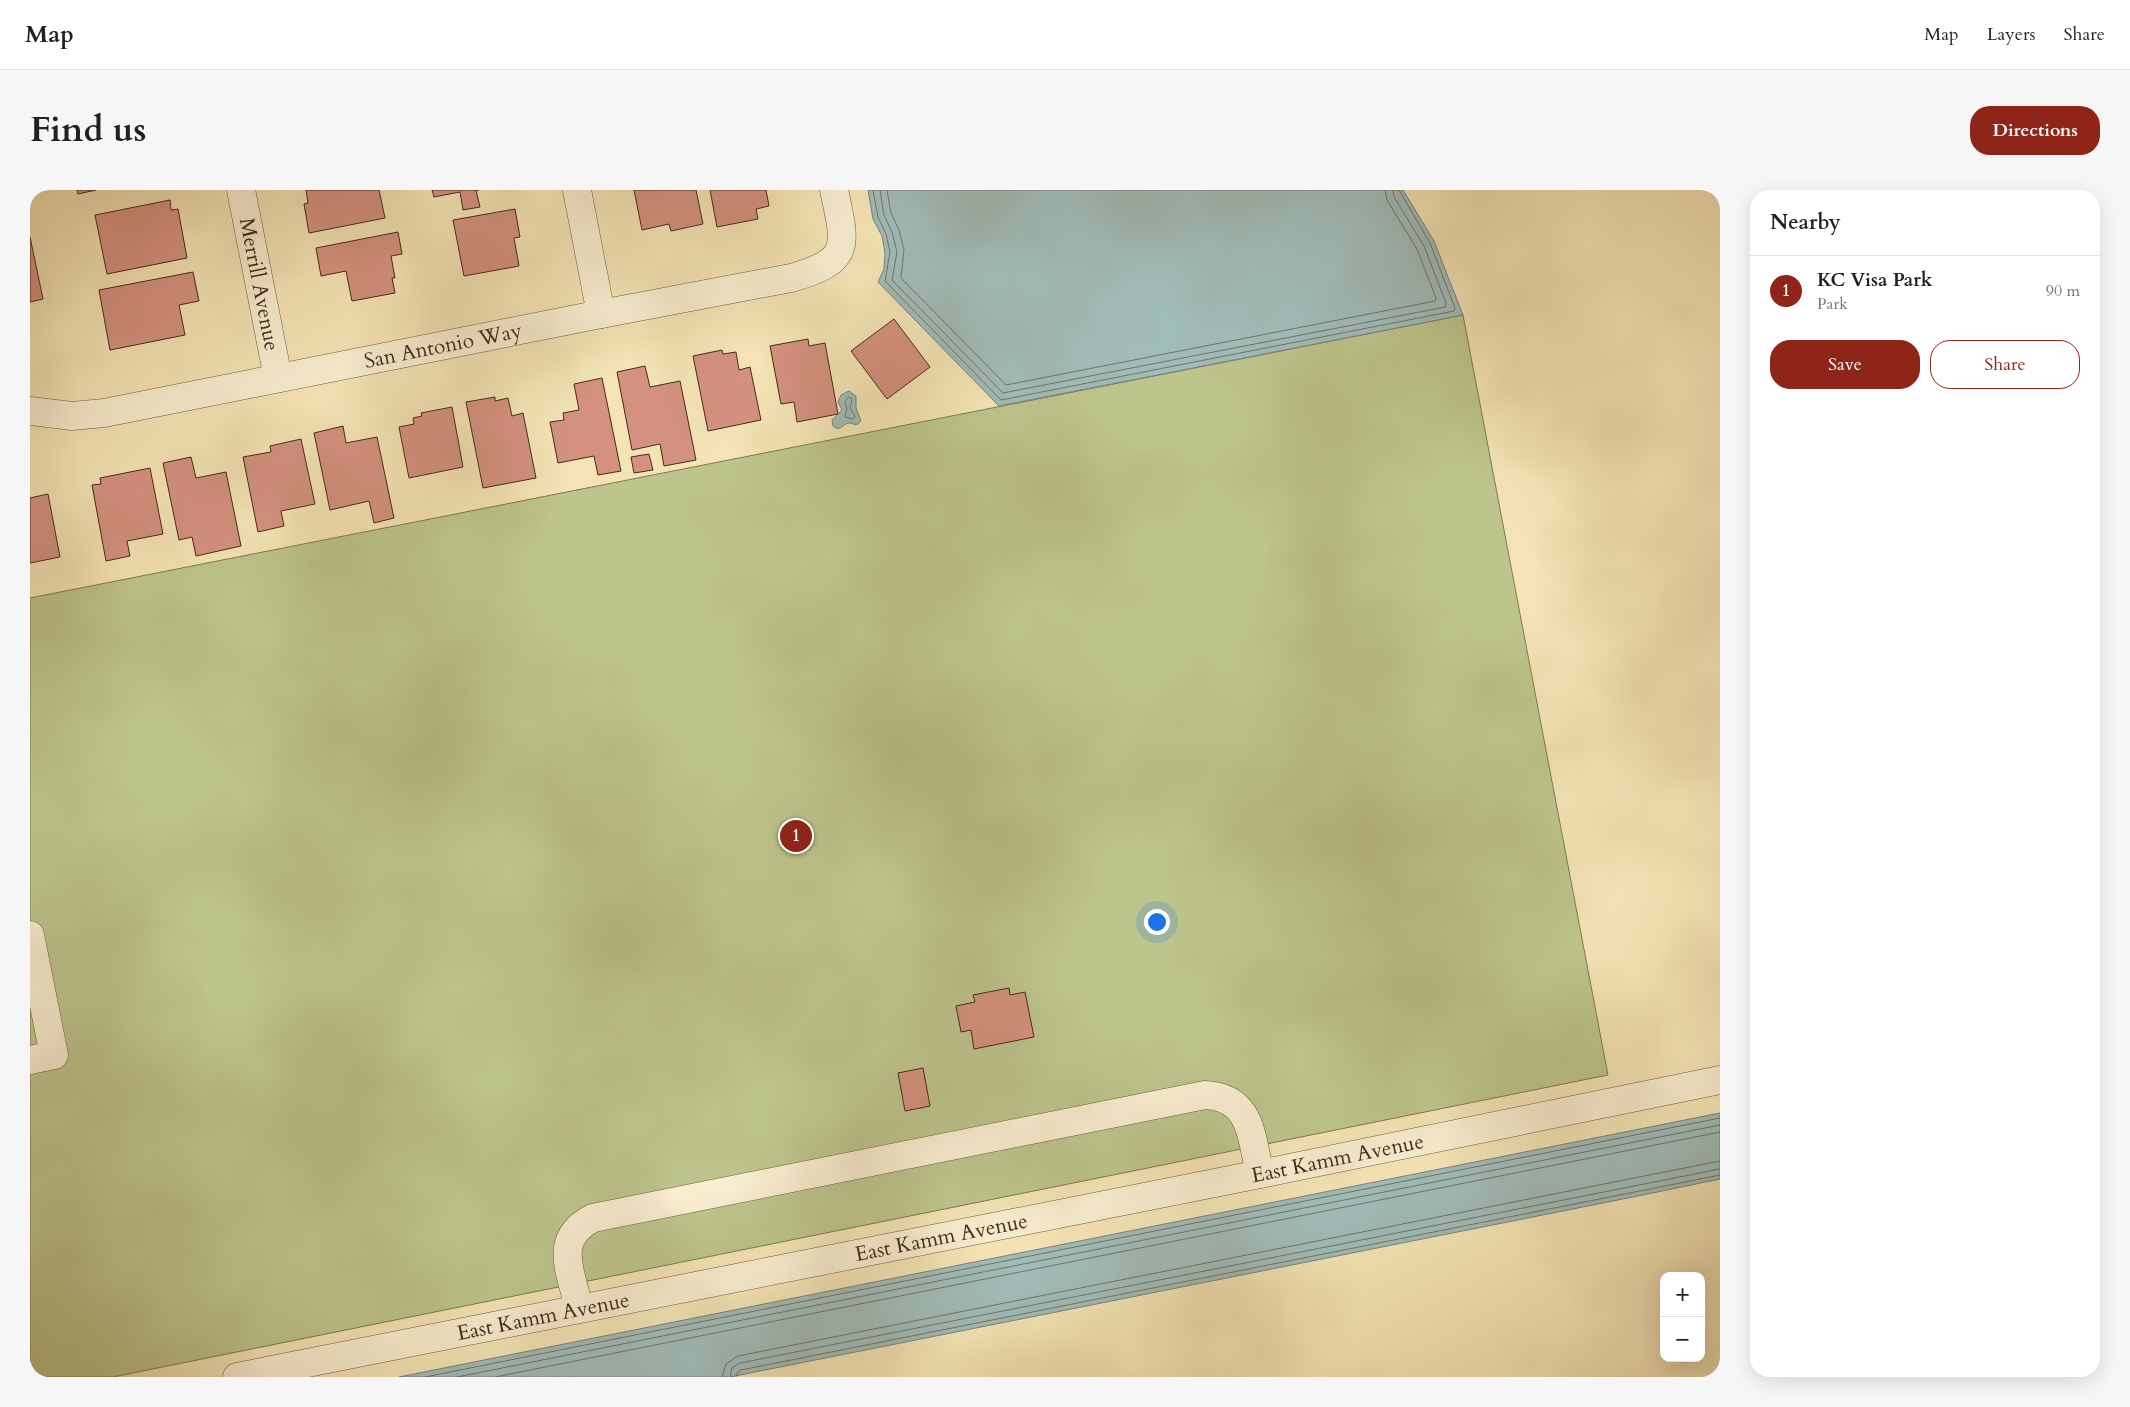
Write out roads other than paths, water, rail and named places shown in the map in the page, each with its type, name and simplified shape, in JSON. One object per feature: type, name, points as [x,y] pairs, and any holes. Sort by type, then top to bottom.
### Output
[{"type":"street","name":"Merrill Avenue","points":[[241,190],[278,378]]},
{"type":"street","points":[[577,190],[601,314]]},
{"type":"street","name":"San Antonio Way","points":[[30,411],[72,416],[104,413],[814,272],[828,265],[837,257],[842,244],[843,233],[834,190]]},
{"type":"street","points":[[30,935],[54,1055],[30,1060]]},
{"type":"street","name":"East Kamm Avenue","points":[[237,1377],[1260,1174],[1720,1080]]},
{"type":"street","points":[[579,1308],[567,1246],[575,1230],[593,1218],[1196,1097],[1219,1096],[1231,1100],[1240,1109],[1246,1120],[1260,1174]]},
{"type":"water","points":[[868,190],[1403,190],[1434,241],[1463,315],[999,406],[878,282],[884,269],[885,253],[882,236],[873,219]]},
{"type":"water","points":[[849,391],[856,396],[856,408],[861,421],[857,424],[847,423],[840,428],[836,428],[833,426],[832,420],[842,410],[838,402],[841,395]]},
{"type":"water","points":[[1720,1113],[1720,1179],[1633,1197],[730,1377],[399,1377]]},
{"type":"place","name":"KC Visa Park","points":[[796,836]]}]
